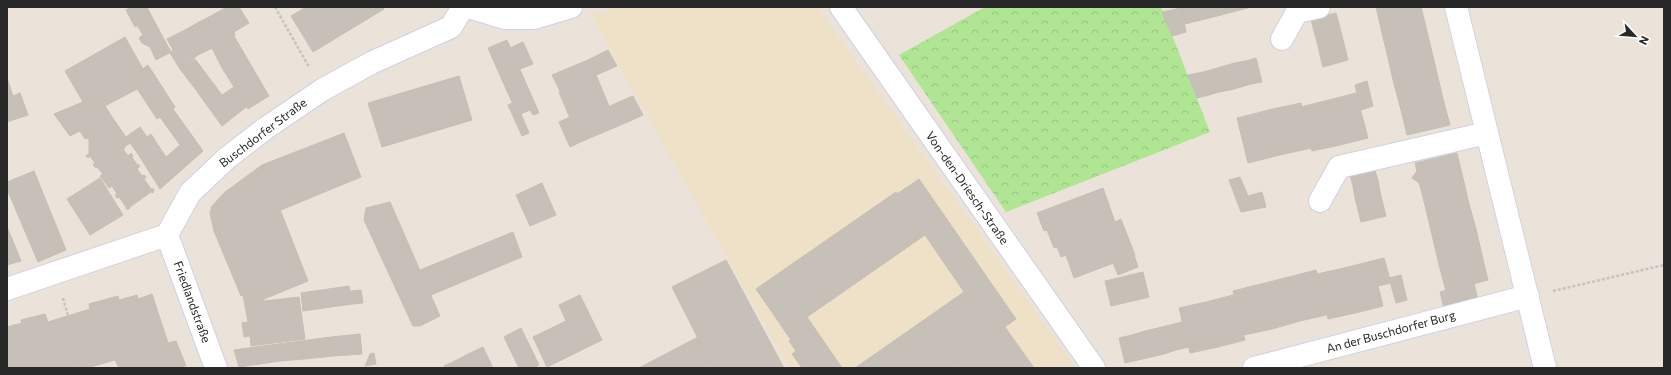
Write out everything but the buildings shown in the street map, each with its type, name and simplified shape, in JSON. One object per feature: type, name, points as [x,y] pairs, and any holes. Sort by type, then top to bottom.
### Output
[{"type":"street","name":"Buschdorfer Straße","points":[[167,235],[190,193],[227,158],[266,128],[322,90],[371,63],[451,27],[463,7]]},
{"type":"street","points":[[468,7],[505,18],[534,18],[571,7]]},
{"type":"street","name":"Von-den-Driesch-Straße","points":[[841,7],[1094,368]]},
{"type":"street","points":[[1282,39],[1297,12],[1319,7]]},
{"type":"street","points":[[1456,7],[1545,368]]},
{"type":"street","points":[[1320,202],[1340,167],[1487,133]]},
{"type":"street","points":[[7,288],[167,235]]},
{"type":"street","name":"Friedlandstraße","points":[[167,235],[216,368]]},
{"type":"street","name":"An der Buschdorfer Burg","points":[[1254,368],[1528,296]]},
{"type":"path","points":[[275,7],[322,90]]},
{"type":"path","points":[[1528,296],[1664,265]]},
{"type":"shaded area","points":[[617,7],[817,7],[1076,368],[789,368],[591,15]]},
{"type":"green space","points":[[985,7],[1161,7],[1210,132],[1006,212],[899,55]]}]
